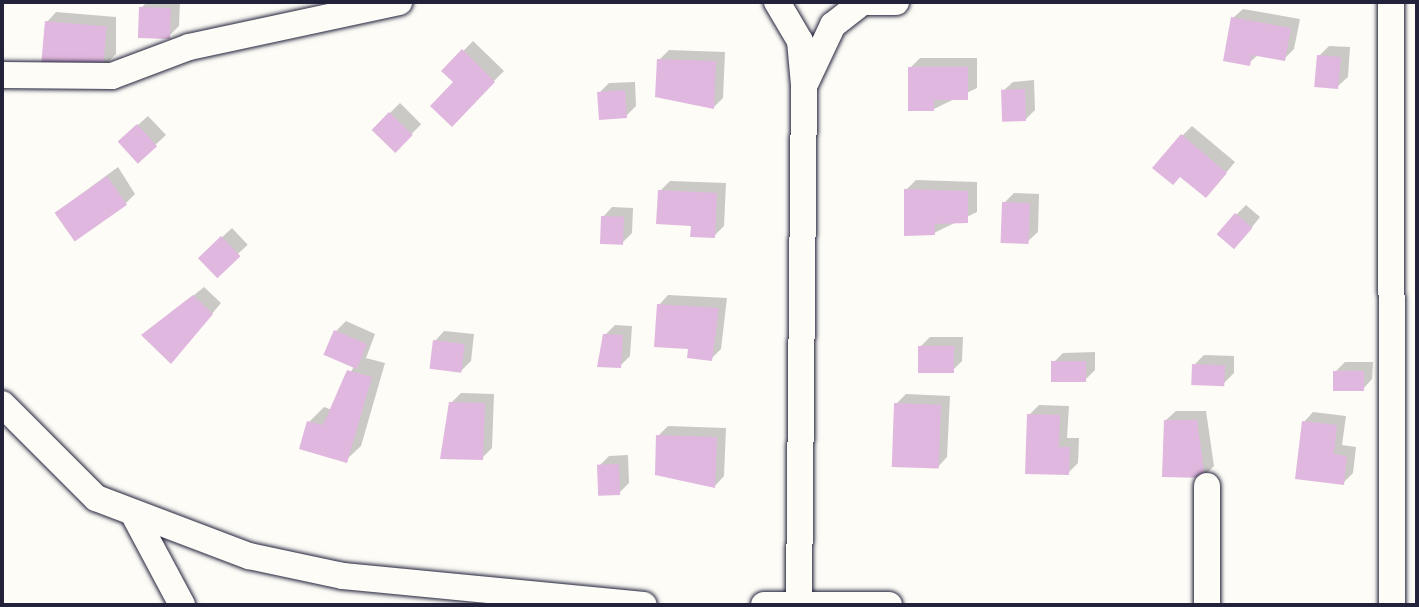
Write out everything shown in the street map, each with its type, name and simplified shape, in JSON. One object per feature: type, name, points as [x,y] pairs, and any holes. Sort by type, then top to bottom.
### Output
[{"type":"street","points":[[2,75],[112,76],[189,47],[399,2]]},
{"type":"street","points":[[777,2],[800,41],[804,85],[799,600]]},
{"type":"street","points":[[855,2],[896,2]]},
{"type":"street","points":[[804,85],[833,25],[862,2]]},
{"type":"street","points":[[1391,2],[1392,605]]},
{"type":"street","points":[[2,404],[69,476],[134,515],[249,556],[343,576],[644,605]]},
{"type":"street","points":[[1207,486],[1207,605]]},
{"type":"street","points":[[134,515],[182,605]]},
{"type":"street","points":[[764,605],[799,600],[889,605]]},
{"type":"building","points":[[139,7],[171,8],[170,39],[138,38]]},
{"type":"building","points":[[1231,17],[1291,28],[1285,61],[1252,55],[1250,66],[1223,61]]},
{"type":"building","points":[[45,21],[107,26],[103,71],[41,66]]},
{"type":"building","points":[[462,49],[495,82],[452,127],[430,106],[453,82],[441,71]]},
{"type":"building","points":[[1317,55],[1341,57],[1338,89],[1314,87]]},
{"type":"building","points":[[657,59],[716,61],[714,109],[655,97]]},
{"type":"building","points":[[908,67],[968,67],[968,100],[934,100],[934,111],[908,111]]},
{"type":"building","points":[[1025,89],[1026,121],[1002,122],[1001,90]]},
{"type":"building","points":[[625,90],[627,118],[599,120],[597,92]]},
{"type":"building","points":[[389,112],[413,135],[395,153],[372,130]]},
{"type":"building","points":[[137,124],[157,146],[138,164],[118,141]]},
{"type":"building","points":[[1181,134],[1227,173],[1206,198],[1180,177],[1173,185],[1152,168]]},
{"type":"building","points":[[107,176],[127,205],[75,241],[55,213]]},
{"type":"building","points":[[904,189],[968,191],[968,223],[935,224],[935,235],[904,236]]},
{"type":"building","points":[[658,190],[717,193],[715,238],[690,237],[691,226],[656,224]]},
{"type":"building","points":[[1002,202],[1030,203],[1029,244],[1001,243]]},
{"type":"building","points":[[1235,213],[1252,228],[1234,249],[1217,234]]},
{"type":"building","points":[[601,216],[624,217],[623,245],[600,244]]},
{"type":"building","points":[[221,236],[240,256],[217,278],[198,258]]},
{"type":"building","points":[[193,295],[213,314],[171,364],[141,335]]},
{"type":"building","points":[[657,304],[719,308],[712,361],[687,358],[688,349],[654,347]]},
{"type":"building","points":[[334,330],[367,344],[357,369],[323,355]]},
{"type":"building","points":[[603,334],[623,335],[621,368],[597,367]]},
{"type":"building","points":[[433,340],[465,344],[461,373],[429,369]]},
{"type":"building","points":[[918,346],[954,346],[954,373],[918,373]]},
{"type":"building","points":[[1051,361],[1086,361],[1086,382],[1051,382]]},
{"type":"building","points":[[1192,364],[1225,365],[1224,386],[1191,385]]},
{"type":"building","points":[[347,370],[372,377],[347,463],[299,449],[307,421],[323,425]]},
{"type":"building","points":[[1333,371],[1364,371],[1364,391],[1333,391]]},
{"type":"building","points":[[449,402],[485,403],[483,460],[440,459]]},
{"type":"building","points":[[894,403],[941,405],[939,469],[892,467]]},
{"type":"building","points":[[1027,414],[1060,415],[1059,447],[1070,447],[1069,475],[1025,474]]},
{"type":"building","points":[[1164,420],[1197,420],[1205,478],[1162,477]]},
{"type":"building","points":[[1302,421],[1337,425],[1334,454],[1347,456],[1344,485],[1295,479]]},
{"type":"building","points":[[656,435],[717,437],[715,488],[655,475]]},
{"type":"building","points":[[619,464],[620,495],[598,496],[597,465]]}]
